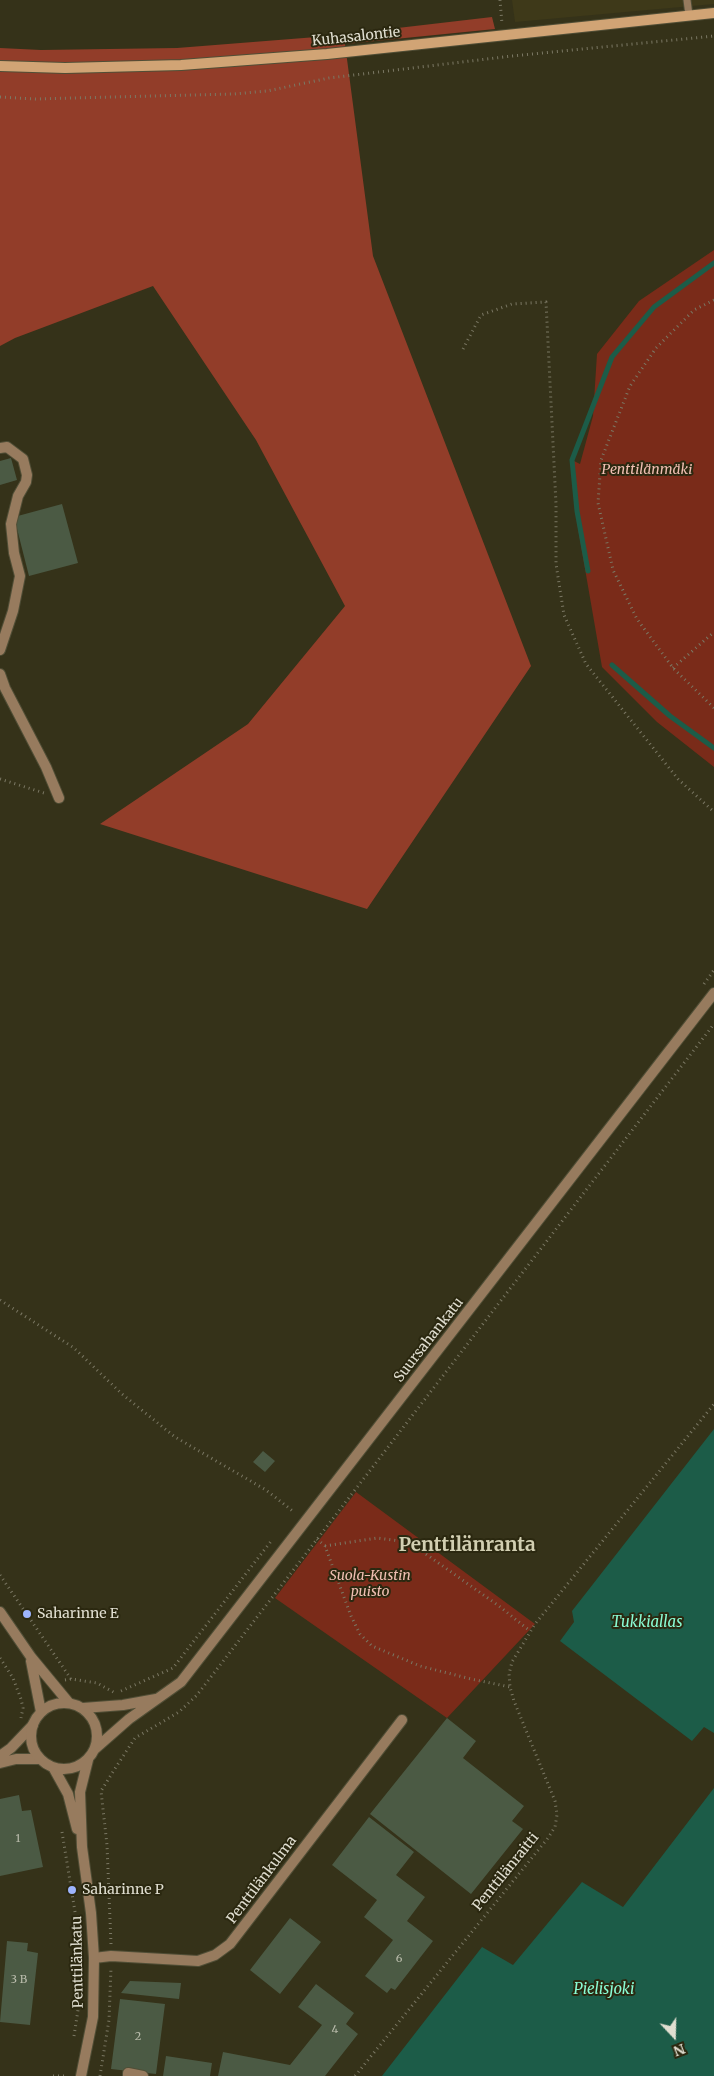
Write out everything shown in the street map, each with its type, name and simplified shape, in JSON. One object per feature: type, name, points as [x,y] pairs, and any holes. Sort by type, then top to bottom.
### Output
[{"type":"main road","name":"Kuhasalontie","points":[[0,66],[65,68],[181,65],[327,54],[714,13]]},
{"type":"street","points":[[0,448],[7,447],[23,459],[27,475],[26,482],[18,496],[11,524],[14,553],[20,576],[0,650]]},
{"type":"street","points":[[0,674],[5,688],[46,767],[59,798]]},
{"type":"street","name":"Suursahankatu","points":[[96,1748],[129,1720],[182,1682],[714,993]]},
{"type":"street","points":[[0,1612],[31,1658],[69,1703]]},
{"type":"street","points":[[31,1658],[41,1712]]},
{"type":"street","name":"Suursahankatu","points":[[82,1708],[123,1705],[160,1699]]},
{"type":"street","points":[[0,1756],[11,1748],[33,1725],[41,1712],[54,1704],[69,1703],[82,1708],[88,1713],[98,1733],[96,1748],[82,1765],[68,1769],[53,1768],[40,1759],[33,1747],[31,1732],[33,1725]]},
{"type":"street","name":"Penttilänkulma","points":[[94,1958],[111,1956],[198,1961],[215,1956],[230,1944],[402,1720]]},
{"type":"street","points":[[0,1763],[16,1759],[40,1759]]},
{"type":"street","name":"Penttilänkatu","points":[[81,2076],[93,2017],[94,1958],[91,1913],[82,1847],[80,1792],[88,1760]]},
{"type":"street","name":"Penttilänkatu","points":[[53,1768],[68,1794],[82,1847]]},
{"type":"street","points":[[128,2076],[128,2073],[143,2076]]},
{"type":"lane","points":[[687,0],[689,15]]},
{"type":"path","points":[[500,0],[503,35]]},
{"type":"path","points":[[0,97],[35,99],[234,94],[267,91],[339,77],[512,56],[714,36]]},
{"type":"path","points":[[714,300],[694,310],[656,348],[630,386],[601,460],[598,502],[613,570],[636,619],[673,668],[714,708]]},
{"type":"path","points":[[463,348],[481,315],[512,304],[546,302],[556,504],[556,564],[564,615],[586,664],[678,779],[714,812]]},
{"type":"path","points":[[673,668],[714,632]]},
{"type":"path","points":[[0,779],[59,798]]},
{"type":"path","points":[[702,986],[714,970]]},
{"type":"path","points":[[100,2076],[109,2020],[111,1956],[107,1845],[101,1791],[135,1738],[178,1712],[197,1695],[714,1024]]},
{"type":"path","points":[[0,1300],[74,1348],[122,1394],[175,1437],[266,1490],[294,1512]]},
{"type":"path","name":"Penttilänraitti","points":[[355,2076],[555,1827],[557,1815],[555,1801],[510,1687],[509,1674],[512,1662],[535,1624],[714,1404]]},
{"type":"path","points":[[288,1520],[300,1504]]},
{"type":"path","points":[[116,1693],[173,1668],[276,1535]]},
{"type":"path","points":[[325,1546],[377,1538],[400,1541],[423,1552],[499,1606],[530,1631]]},
{"type":"path","points":[[317,1539],[325,1546],[351,1616],[360,1634],[372,1646],[420,1666],[510,1687]]},
{"type":"path","points":[[0,1575],[71,1678]]},
{"type":"path","points":[[0,1658],[12,1678],[21,1699]]},
{"type":"path","points":[[62,1829],[77,1925]]},
{"type":"path","points":[[73,2041],[78,2005]]},
{"type":"path","points":[[53,2076],[66,2076],[68,2067]]},
{"type":"shaded area","points":[[512,0],[714,0],[714,4],[515,22]]},
{"type":"shaded area","points":[[492,17],[495,29],[345,44],[373,256],[531,666],[367,909],[100,824],[248,724],[345,606],[256,440],[153,286],[15,338],[0,346],[0,48],[41,50],[177,48],[329,36]]},
{"type":"green space","name":"Penttilänmäki","points":[[714,250],[714,767],[657,722],[602,667],[575,511],[570,459],[580,464],[593,416],[597,354],[639,301]]},
{"type":"green space","name":"Suola-Kustin puisto","points":[[356,1492],[535,1624],[447,1718],[275,1598]]},
{"type":"water","name":"Tukkiallas","points":[[714,1429],[714,1733],[704,1727],[692,1741],[560,1641],[574,1622],[572,1611]]},
{"type":"water","name":"Pielisjoki","points":[[714,1788],[714,2076],[382,2076],[482,1947],[513,1965],[582,1882],[623,1907]]},
{"type":"building","points":[[11,458],[17,480],[0,485],[0,461]]},
{"type":"building","points":[[62,504],[78,563],[29,576],[14,517]]},
{"type":"building","points":[[263,1451],[275,1461],[265,1472],[253,1462]]},
{"type":"building","points":[[447,1718],[476,1741],[463,1758],[524,1806],[512,1821],[523,1829],[471,1894],[370,1814]]},
{"type":"building","points":[[19,1795],[22,1811],[31,1810],[43,1867],[0,1876],[0,1799]]},
{"type":"building","points":[[369,1817],[414,1852],[396,1875],[425,1897],[407,1921],[433,1941],[395,1990],[391,1988],[387,1993],[365,1976],[393,1940],[364,1917],[377,1900],[332,1865]]},
{"type":"building","points":[[290,1918],[321,1942],[280,1994],[250,1970]]},
{"type":"building","points":[[7,1941],[28,1943],[27,1951],[38,1953],[30,2025],[0,2022]]},
{"type":"building","points":[[130,1981],[181,1983],[179,1999],[121,1993]]},
{"type":"building","points":[[316,1984],[354,2013],[346,2024],[358,2034],[325,2076],[218,2076],[223,2052],[290,2065],[322,2025],[298,2007]]},
{"type":"building","points":[[120,1999],[165,2004],[156,2074],[111,2069]]},
{"type":"building","points":[[166,2056],[212,2063],[210,2076],[163,2076]]},
{"type":"waterway","points":[[588,571],[577,511],[572,460],[612,357],[654,307],[714,263]]},
{"type":"waterway","points":[[612,665],[670,716],[714,748]]},
{"type":"place","name":"Saharinne E","points":[[27,1614]]},
{"type":"place","name":"Saharinne P","points":[[72,1890]]},
{"type":"district","name":"Penttilänranta","points":[[467,1546]]}]
